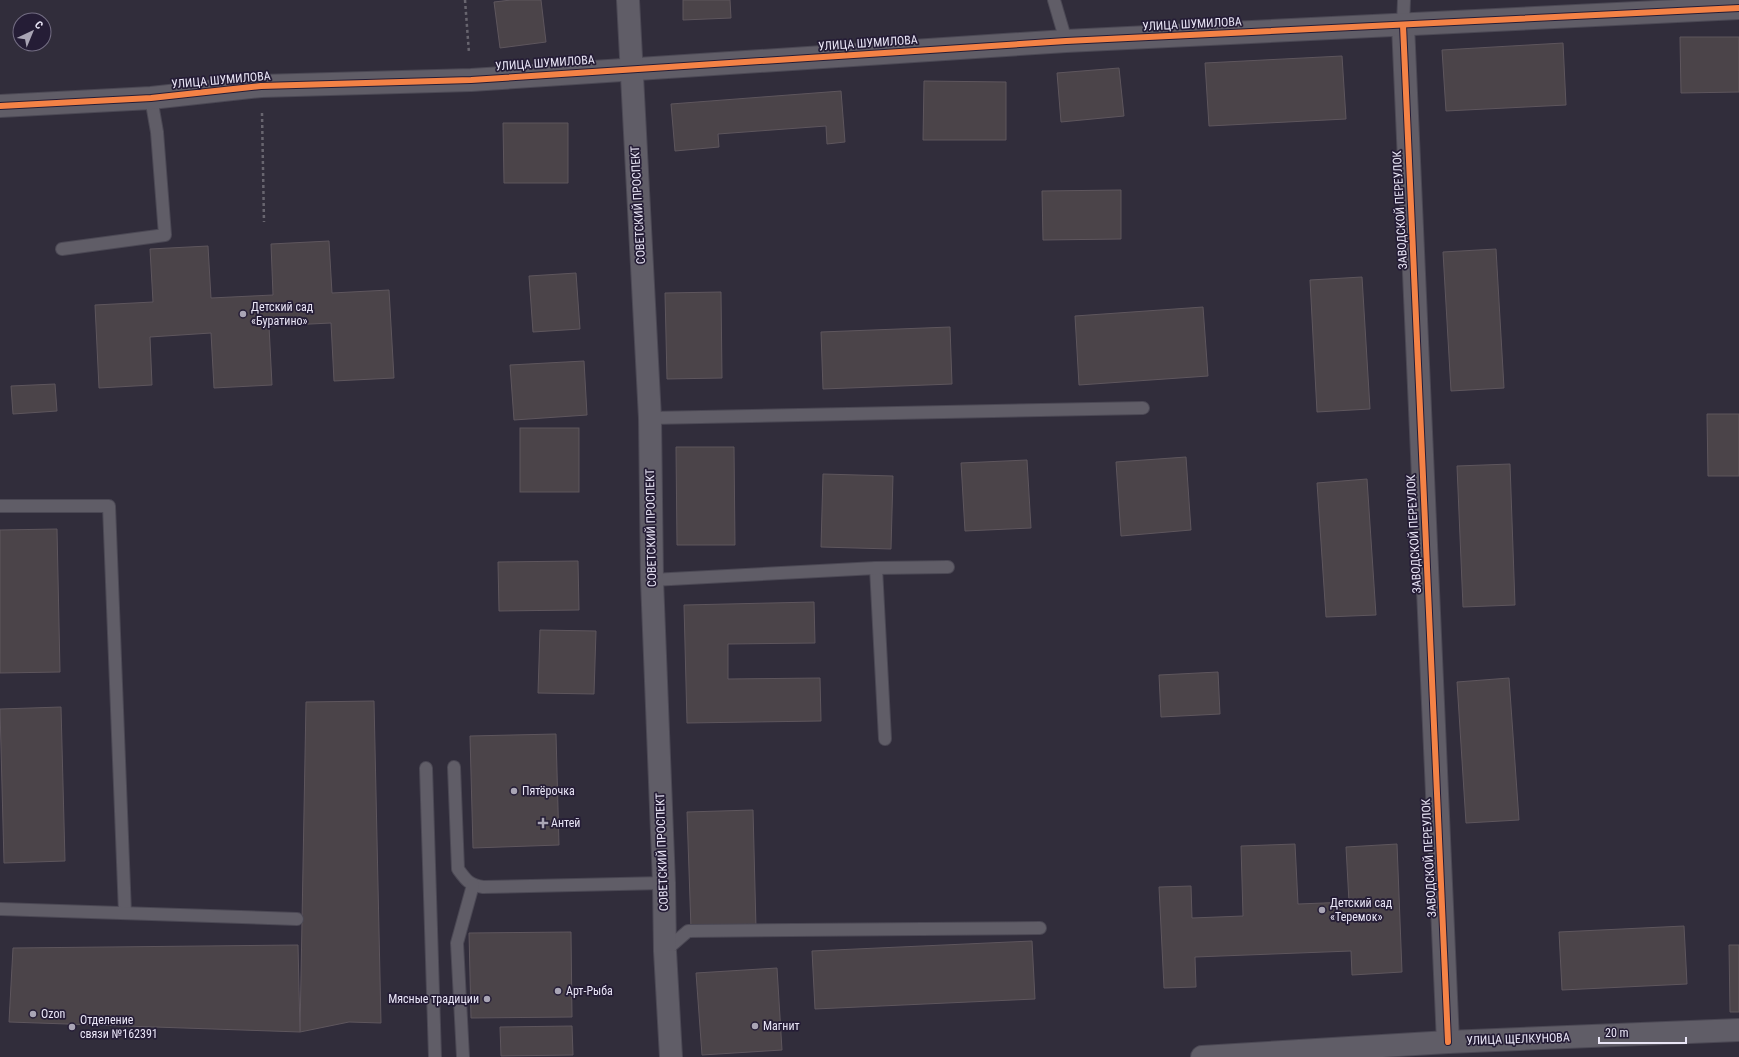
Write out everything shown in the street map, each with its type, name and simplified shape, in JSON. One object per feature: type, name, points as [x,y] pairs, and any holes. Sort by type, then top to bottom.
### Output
[{"type":"street","name":"СОВЕТСКИЙ ПРОСПЕКТ","points":[[628,0],[650,418],[652,580],[664,883],[665,951],[671,1057]]},
{"type":"street","name":"УЛИЦА ШУМИЛОВА","points":[[0,106],[150,98],[261,86],[471,80],[631,68],[1066,41],[1739,8]]},
{"type":"street","name":"ЗАВОДСКОЙ ПЕРЕУЛОК","points":[[1403,25],[1448,1042]]},
{"type":"street","name":"УЛИЦА ЩЕЛКУНОВА","points":[[1202,1057],[1448,1042],[1739,1030]]},
{"type":"lane","points":[[1054,0],[1066,41]]},
{"type":"lane","points":[[1403,25],[1404,0]]},
{"type":"lane","points":[[62,249],[165,235],[157,132],[150,98]]},
{"type":"lane","points":[[650,418],[1143,408]]},
{"type":"lane","points":[[0,506],[109,506],[125,913]]},
{"type":"lane","points":[[652,580],[876,568],[948,567]]},
{"type":"lane","points":[[876,568],[885,739]]},
{"type":"lane","points":[[454,767],[458,869],[464,878],[473,885],[664,883]]},
{"type":"lane","points":[[426,768],[435,1057]]},
{"type":"lane","points":[[463,1057],[457,943],[473,885]]},
{"type":"lane","points":[[0,909],[297,919]]},
{"type":"lane","points":[[665,951],[688,931],[1040,928]]},
{"type":"path","points":[[465,0],[471,80]]},
{"type":"path","points":[[261,86],[264,222]]},
{"type":"building","points":[[511,0],[541,0],[546,42],[500,48],[494,2]]},
{"type":"building","points":[[683,0],[730,0],[731,18],[683,20]]},
{"type":"building","points":[[1680,37],[1739,37],[1739,92],[1681,93]]},
{"type":"building","points":[[1563,43],[1566,105],[1446,111],[1442,50]]},
{"type":"building","points":[[1342,56],[1346,119],[1209,126],[1205,63]]},
{"type":"building","points":[[1119,68],[1124,116],[1061,122],[1057,73]]},
{"type":"building","points":[[924,81],[1006,82],[1006,140],[923,140]]},
{"type":"building","points":[[841,91],[845,142],[827,144],[826,126],[718,134],[719,147],[675,151],[671,104]]},
{"type":"building","points":[[503,123],[568,123],[568,183],[504,183]]},
{"type":"building","points":[[1121,190],[1121,239],[1043,240],[1042,191]]},
{"type":"building","name":"Детский сад «Буратино»","points":[[329,241],[332,293],[389,290],[394,378],[334,381],[331,323],[269,326],[272,385],[214,388],[211,333],[150,337],[152,385],[99,388],[95,305],[153,302],[150,249],[208,246],[211,298],[273,295],[271,244]]},
{"type":"building","points":[[1496,249],[1504,388],[1451,391],[1443,252]]},
{"type":"building","points":[[576,273],[580,329],[533,332],[529,276]]},
{"type":"building","points":[[1362,277],[1370,409],[1317,412],[1310,280]]},
{"type":"building","points":[[721,292],[722,378],[667,379],[665,293]]},
{"type":"building","points":[[1203,307],[1208,376],[1079,385],[1075,316]]},
{"type":"building","points":[[950,327],[952,384],[823,389],[821,332]]},
{"type":"building","points":[[584,361],[587,415],[514,420],[510,365]]},
{"type":"building","points":[[55,384],[57,411],[13,414],[11,386]]},
{"type":"building","points":[[1707,414],[1739,414],[1739,476],[1708,476]]},
{"type":"building","points":[[520,428],[579,428],[579,492],[520,492]]},
{"type":"building","points":[[676,447],[734,447],[735,545],[677,545]]},
{"type":"building","points":[[1186,457],[1191,530],[1121,536],[1116,462]]},
{"type":"building","points":[[1027,460],[1031,528],[965,531],[961,463]]},
{"type":"building","points":[[1510,464],[1515,605],[1463,607],[1457,466]]},
{"type":"building","points":[[823,474],[893,476],[891,549],[821,547]]},
{"type":"building","points":[[1367,479],[1376,615],[1326,617],[1317,483]]},
{"type":"building","points":[[57,529],[60,672],[0,673],[0,530]]},
{"type":"building","points":[[578,561],[579,610],[499,611],[498,562]]},
{"type":"building","points":[[814,602],[815,643],[728,644],[728,679],[820,678],[821,721],[687,723],[684,605]]},
{"type":"building","points":[[540,630],[596,631],[594,694],[538,693]]},
{"type":"building","points":[[1218,672],[1220,714],[1161,717],[1159,675]]},
{"type":"building","points":[[1509,678],[1519,820],[1466,823],[1457,682]]},
{"type":"building","points":[[374,701],[381,1023],[349,1022],[300,1032],[306,702]]},
{"type":"building","points":[[61,707],[65,861],[4,863],[0,709]]},
{"type":"building","name":"Пятёрочка","points":[[556,734],[559,845],[473,848],[470,736]]},
{"type":"building","points":[[753,810],[756,928],[691,929],[687,812]]},
{"type":"building","name":"Детский сад «Теремок»","points":[[1295,844],[1298,904],[1349,902],[1346,847],[1397,844],[1402,972],[1352,975],[1351,951],[1195,957],[1196,987],[1164,988],[1159,887],[1191,886],[1192,918],[1243,916],[1241,846]]},
{"type":"building","points":[[1684,926],[1687,984],[1562,990],[1559,932]]},
{"type":"building","points":[[571,932],[572,1017],[471,1018],[469,933]]},
{"type":"building","points":[[1032,941],[1035,999],[815,1009],[812,951]]},
{"type":"building","points":[[298,945],[300,1032],[9,1022],[13,948]]},
{"type":"building","points":[[1729,945],[1739,945],[1739,1012],[1730,1012]]},
{"type":"building","points":[[777,968],[782,1050],[702,1055],[696,973]]},
{"type":"building","points":[[572,1026],[573,1055],[501,1056],[500,1027]]},
{"type":"cycle path","points":[[0,106],[151,98],[261,86],[471,80],[1066,41],[1739,8]]},
{"type":"cycle path","points":[[1403,25],[1448,1042]]},
{"type":"place","name":"Детский сад «Буратино»","points":[[243,314]]},
{"type":"place","name":"Пятёрочка","points":[[514,791]]},
{"type":"place","name":"Антей","points":[[543,823]]},
{"type":"place","name":"Детский сад «Теремок»","points":[[1322,910]]},
{"type":"place","name":"Арт-Рыба","points":[[558,991]]},
{"type":"place","name":"Мясные традиции","points":[[487,999]]},
{"type":"place","name":"Ozon","points":[[33,1014]]},
{"type":"place","name":"Магнит","points":[[755,1026]]},
{"type":"place","name":"Отделение связи №162391","points":[[72,1027]]}]
